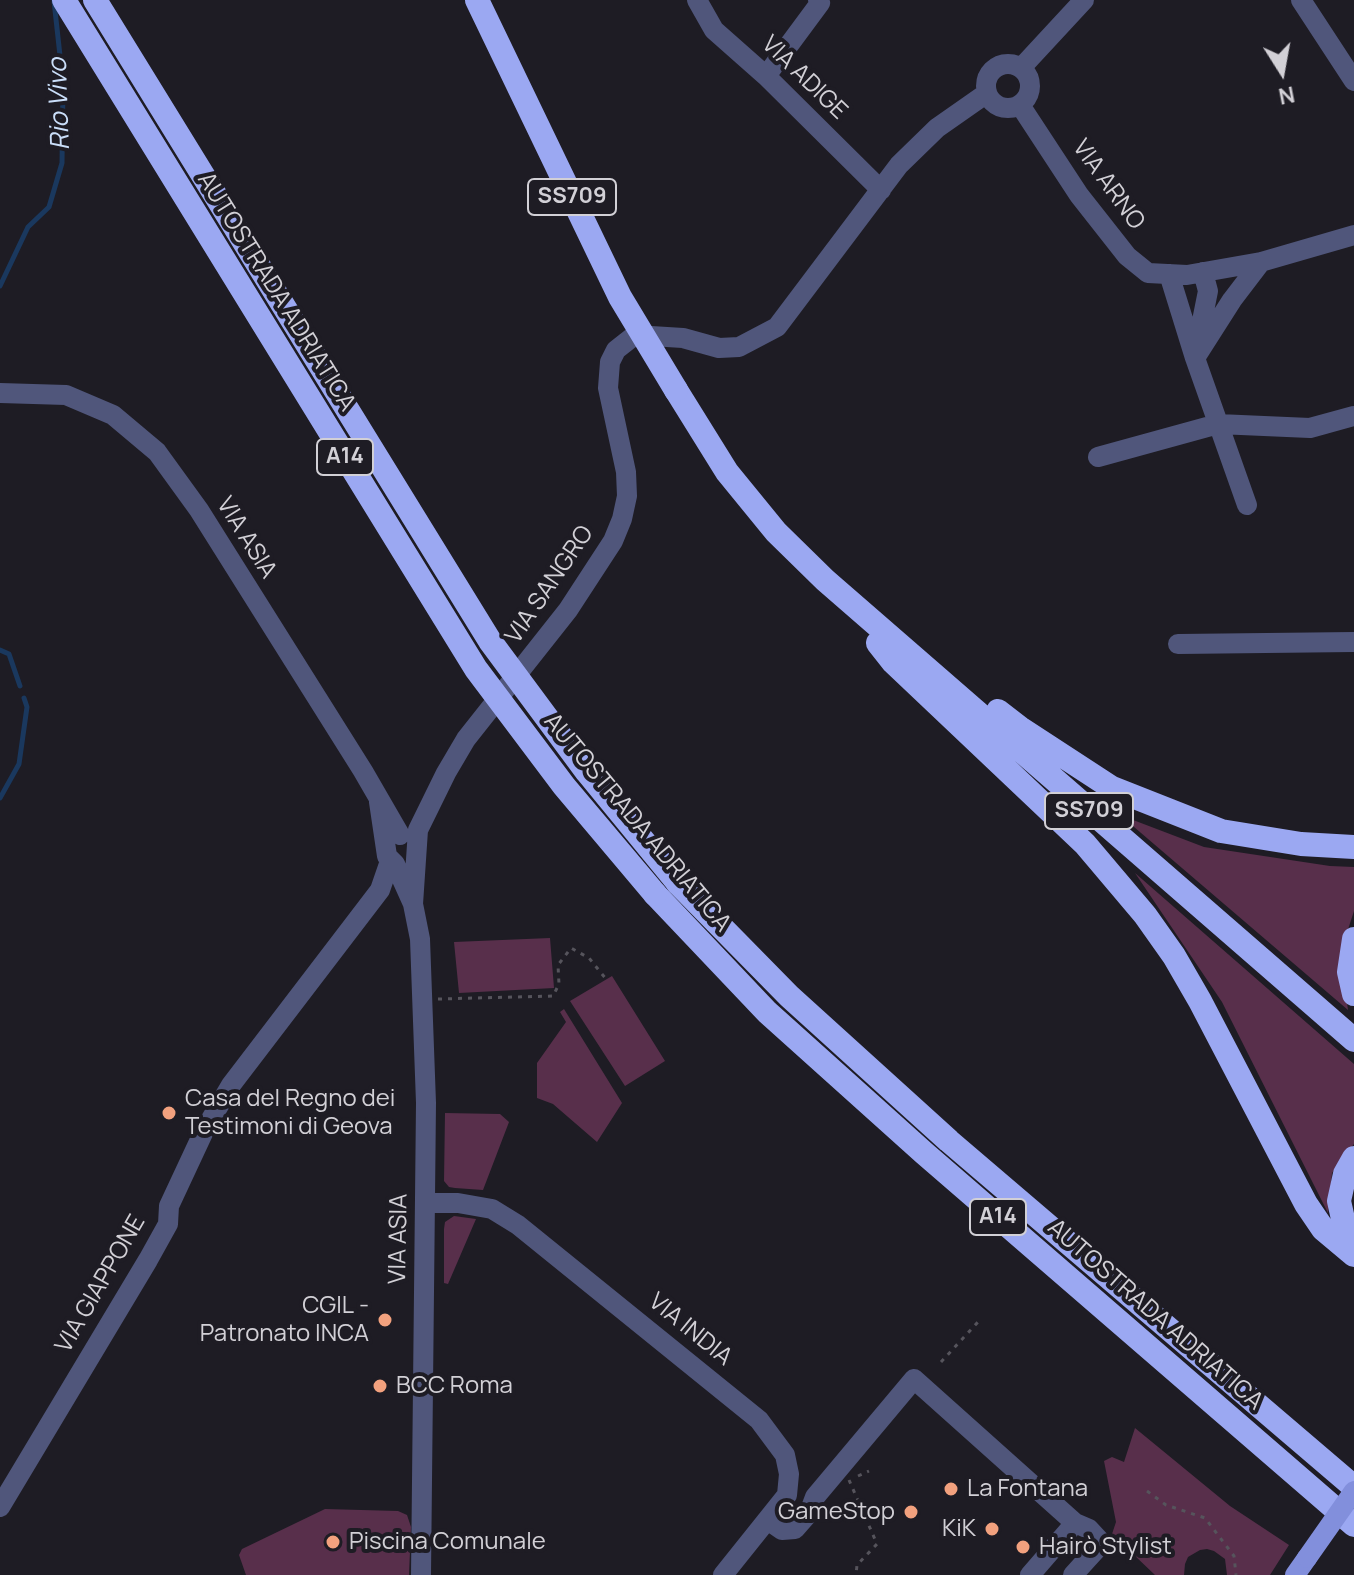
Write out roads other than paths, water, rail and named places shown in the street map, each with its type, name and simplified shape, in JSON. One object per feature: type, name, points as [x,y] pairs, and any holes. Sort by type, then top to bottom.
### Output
[{"type":"highway","name":"AUTOSTRADA ADRIATICA","points":[[64,0],[476,669],[564,786],[655,894],[767,1012],[924,1153],[1354,1525]]},
{"type":"highway","name":"AUTOSTRADA ADRIATICA","points":[[95,0],[490,641],[587,772],[678,883],[789,996],[949,1141],[1354,1489]]},
{"type":"highway","name":"SS709","points":[[477,0],[620,297],[727,472],[776,532],[825,580],[1354,1040]]},
{"type":"highway","points":[[825,580],[849,589],[1020,728],[1112,788],[1221,831],[1301,844],[1354,847]]},
{"type":"highway","points":[[825,580],[893,662],[1085,844],[1145,915],[1200,1001],[1306,1204],[1323,1229],[1352,1253]]},
{"type":"highway","points":[[1354,939],[1349,972],[1354,994]]},
{"type":"highway","points":[[1352,1253],[1339,1201],[1345,1174],[1354,1158]]},
{"type":"main road","points":[[1301,1567],[1354,1489]]},
{"type":"street","name":"VIA ADIGE","points":[[697,0],[714,30],[766,76],[881,190]]},
{"type":"street","points":[[766,76],[820,3],[818,0]]},
{"type":"street","points":[[987,93],[992,102],[1001,107],[1020,105],[1026,100],[1031,89],[1029,77],[1021,68],[1084,0]]},
{"type":"street","points":[[1301,0],[1354,81]]},
{"type":"street","name":"VIA SANGRO","points":[[411,841],[466,739],[560,622],[613,541],[627,496],[626,472],[608,388],[610,362],[616,350],[635,335],[683,338],[719,348],[739,347],[777,327],[899,165],[937,128],[987,93],[987,78],[994,69],[1005,64],[1021,68]]},
{"type":"street","name":"VIA ARNO","points":[[1020,105],[1079,195],[1127,256],[1148,273],[1187,275],[1261,262],[1354,235]]},
{"type":"street","points":[[1195,358],[1261,262]]},
{"type":"street","points":[[1195,358],[1208,291],[1203,272]]},
{"type":"street","points":[[1169,274],[1247,505]]},
{"type":"street","name":"VIA ASIA","points":[[0,393],[66,395],[113,415],[157,452],[199,510],[363,771],[379,802],[411,841],[413,904],[420,939],[423,999],[425,1203],[421,1575]]},
{"type":"street","points":[[1098,457],[1218,424],[1310,428],[1354,416]]},
{"type":"street","points":[[1178,644],[1354,642]]},
{"type":"street","name":"VIA ASIA","points":[[379,802],[391,858],[413,904]]},
{"type":"street","points":[[391,858],[390,840],[411,841]]},
{"type":"street","name":"VIA GIAPPONE","points":[[0,1507],[168,1224],[169,1206],[204,1131],[231,1085],[380,890],[391,858]]},
{"type":"street","points":[[380,890],[388,885],[404,884]]},
{"type":"street","name":"VIA INDIA","points":[[425,1203],[458,1203],[492,1209],[518,1225],[759,1420],[785,1455],[789,1474],[787,1495],[723,1575]]},
{"type":"street","points":[[769,1521],[782,1530],[795,1529],[809,1513],[815,1497],[914,1379],[1075,1523],[1089,1529],[1102,1543],[1073,1575]]},
{"type":"street","points":[[1030,1575],[1075,1523]]},
{"type":"waterway","name":"Rio Vivo","points":[[0,286],[28,227],[49,207],[62,163],[63,83],[54,1]]},
{"type":"waterway","name":"Rio Vivo","points":[[0,650],[9,654],[20,686]]},
{"type":"waterway","name":"Rio Vivo","points":[[0,798],[19,764],[27,707],[24,698]]},
{"type":"place","name":"Casa del Regno dei Testimoni di Geova","points":[[169,1113]]},
{"type":"place","name":"CGIL - Patronato INCA","points":[[385,1320]]},
{"type":"place","name":"BCC Roma","points":[[380,1386]]},
{"type":"place","name":"La Fontana","points":[[951,1489]]},
{"type":"place","name":"GameStop","points":[[911,1512]]},
{"type":"place","name":"KiK","points":[[992,1529]]},
{"type":"place","name":"Piscina Comunale","points":[[333,1542]]},
{"type":"place","name":"Hairò Stylist","points":[[1023,1547]]}]
